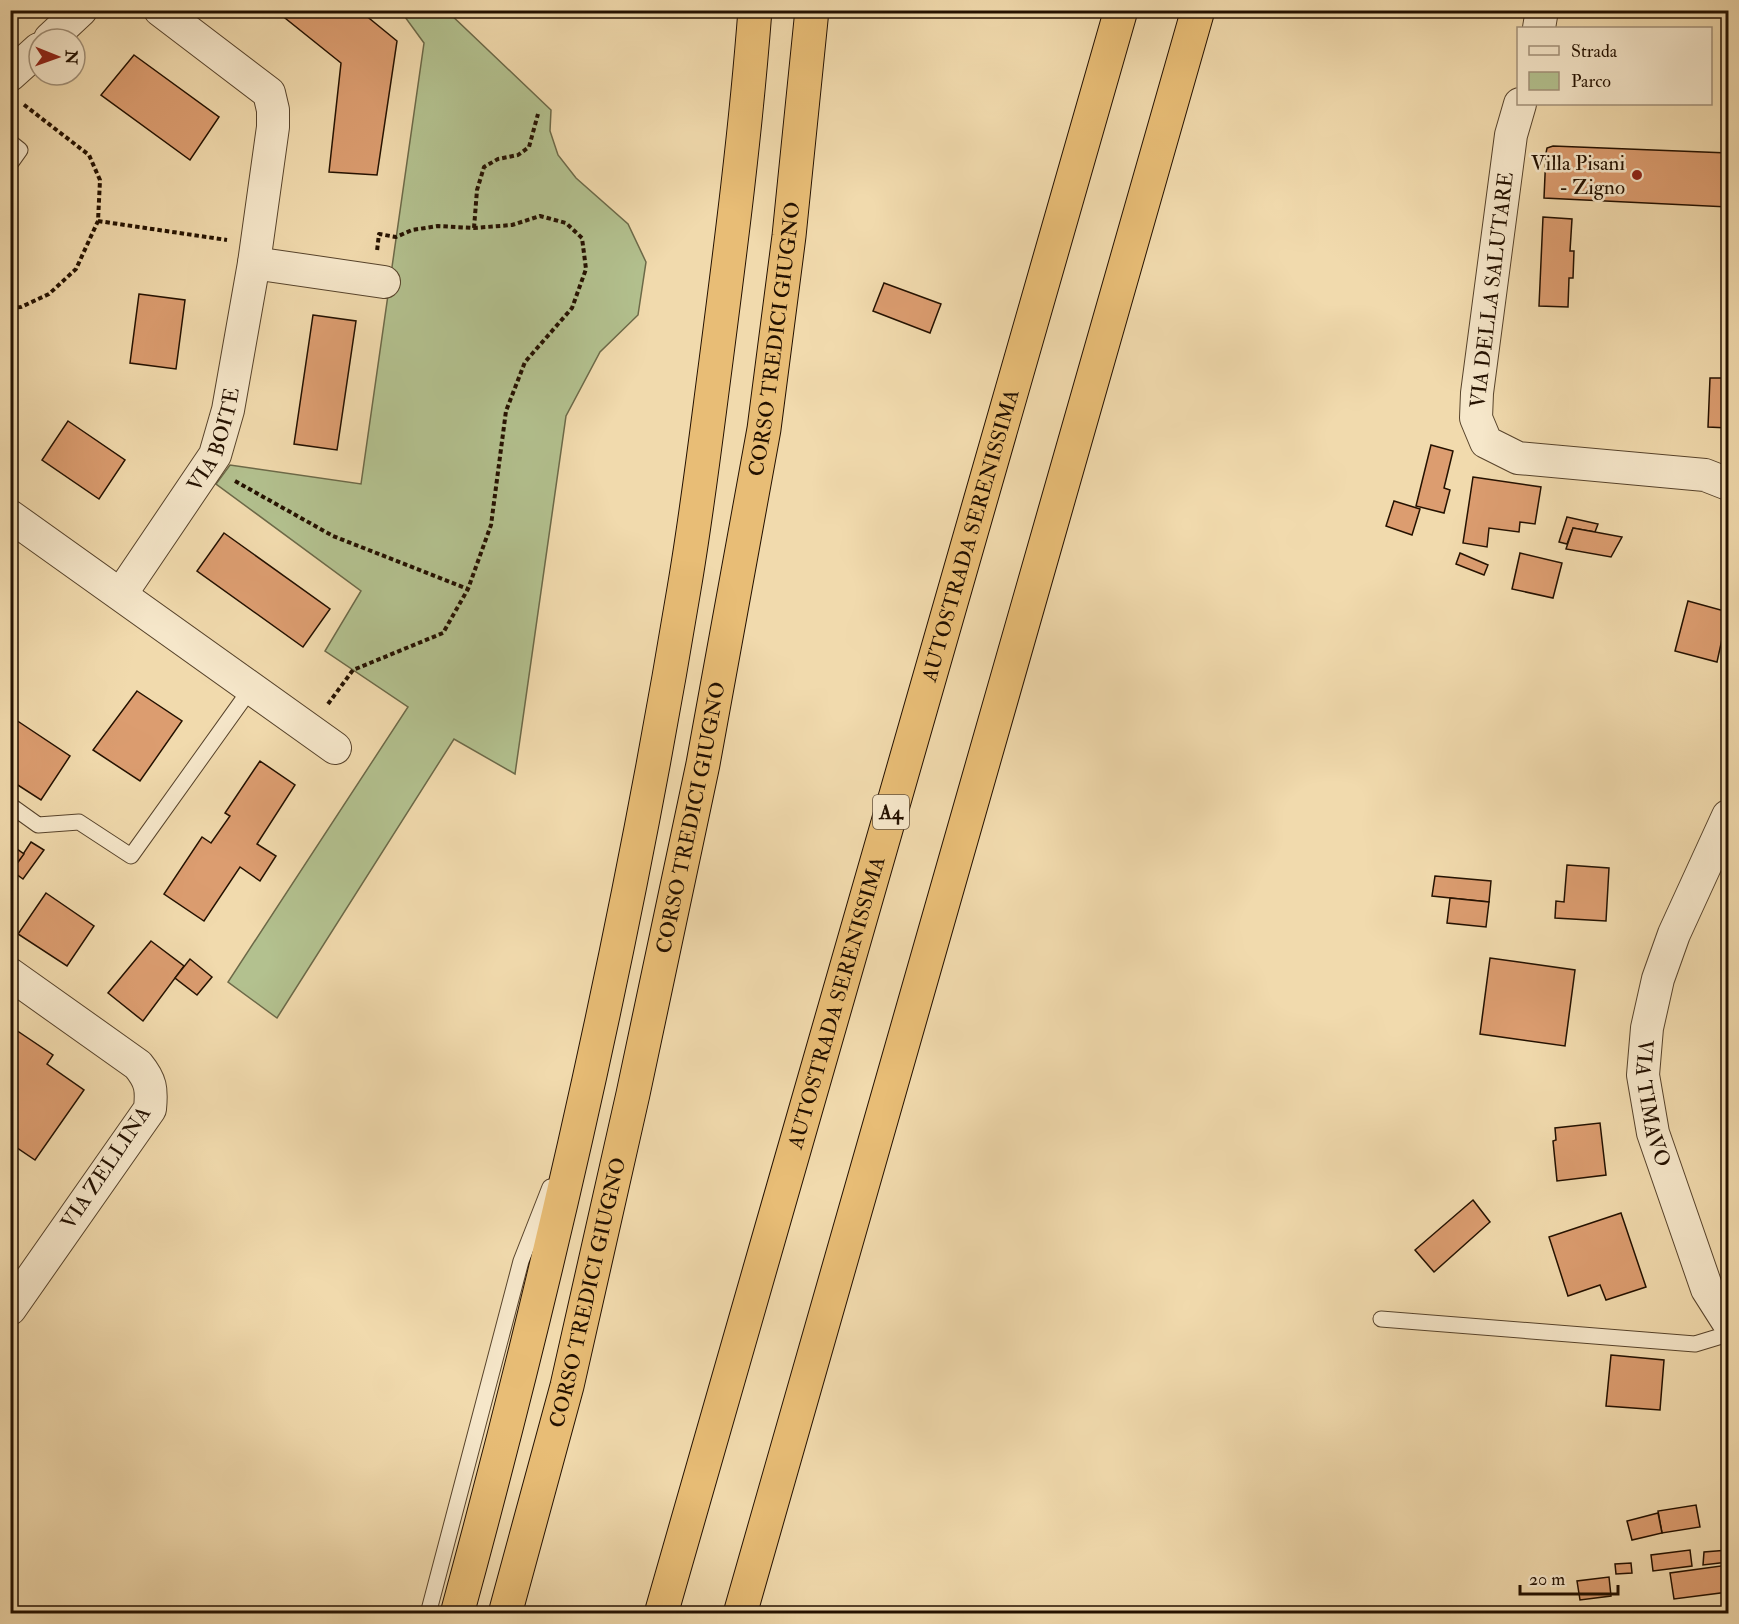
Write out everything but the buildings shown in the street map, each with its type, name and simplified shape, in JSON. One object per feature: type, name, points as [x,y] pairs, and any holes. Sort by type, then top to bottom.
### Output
[{"type":"highway","points":[[457,1614],[525,1348],[582,1107],[643,815],[685,587],[708,423],[732,236],[755,10]]},
{"type":"highway","name":"CORSO TREDICI GIUGNO","points":[[505,1614],[567,1386],[633,1095],[703,764],[764,429],[789,236],[812,10]]},
{"type":"highway","name":"AUTOSTRADA SERENISSIMA","points":[[661,1614],[1121,10]]},
{"type":"highway","points":[[740,1614],[1198,10]]},
{"type":"street","points":[[63,27],[81,10]]},
{"type":"street","name":"VIA BOITE","points":[[121,594],[215,455],[228,410],[256,254],[273,126],[273,110],[268,93],[160,10]]},
{"type":"street","points":[[1539,27],[1542,10]]},
{"type":"street","points":[[15,88],[27,68]]},
{"type":"street","name":"VIA DELLA SALUTARE","points":[[1520,105],[1511,135],[1477,393],[1476,418],[1486,442],[1518,458],[1705,475],[1728,484]]},
{"type":"street","points":[[256,254],[378,281]]},
{"type":"street","points":[[10,516],[335,748]]},
{"type":"street","name":"VIA TIMAVO","points":[[1728,816],[1674,934],[1658,979],[1647,1028],[1643,1074],[1653,1133],[1707,1289],[1728,1322]]},
{"type":"street","name":"VIA ZELLINA","points":[[10,974],[138,1065],[149,1079],[152,1095],[150,1109],[10,1309]]},
{"type":"lane","points":[[10,142],[20,150],[10,164]]},
{"type":"lane","points":[[10,805],[38,825],[79,822],[130,856],[252,687]]},
{"type":"lane","points":[[428,1614],[521,1261],[582,1107]]},
{"type":"lane","points":[[1381,1319],[1695,1344],[1728,1334]]},
{"type":"path","points":[[10,308],[21,307],[49,294],[76,269],[98,221],[100,180],[89,155],[15,88]]},
{"type":"path","points":[[474,228],[477,190],[484,167],[498,159],[518,155],[529,147],[538,114]]},
{"type":"path","points":[[310,729],[354,670],[443,633],[468,589],[491,525],[506,411],[525,362],[573,308],[586,269],[582,238],[566,223],[540,216],[512,225],[474,228],[438,226],[412,230],[396,237],[380,234],[378,281]]},
{"type":"path","points":[[98,221],[256,254]]},
{"type":"path","points":[[208,467],[333,536],[468,589]]},
{"type":"green space","points":[[414,11],[447,11],[551,110],[550,131],[558,155],[576,178],[628,224],[646,262],[638,315],[600,352],[566,416],[515,774],[454,739],[277,1018],[228,982],[408,707],[325,651],[361,591],[216,484],[230,465],[361,484],[424,43],[405,17]]},
{"type":"place","name":"Villa Pisani - Zigno","points":[[1637,175]]}]
